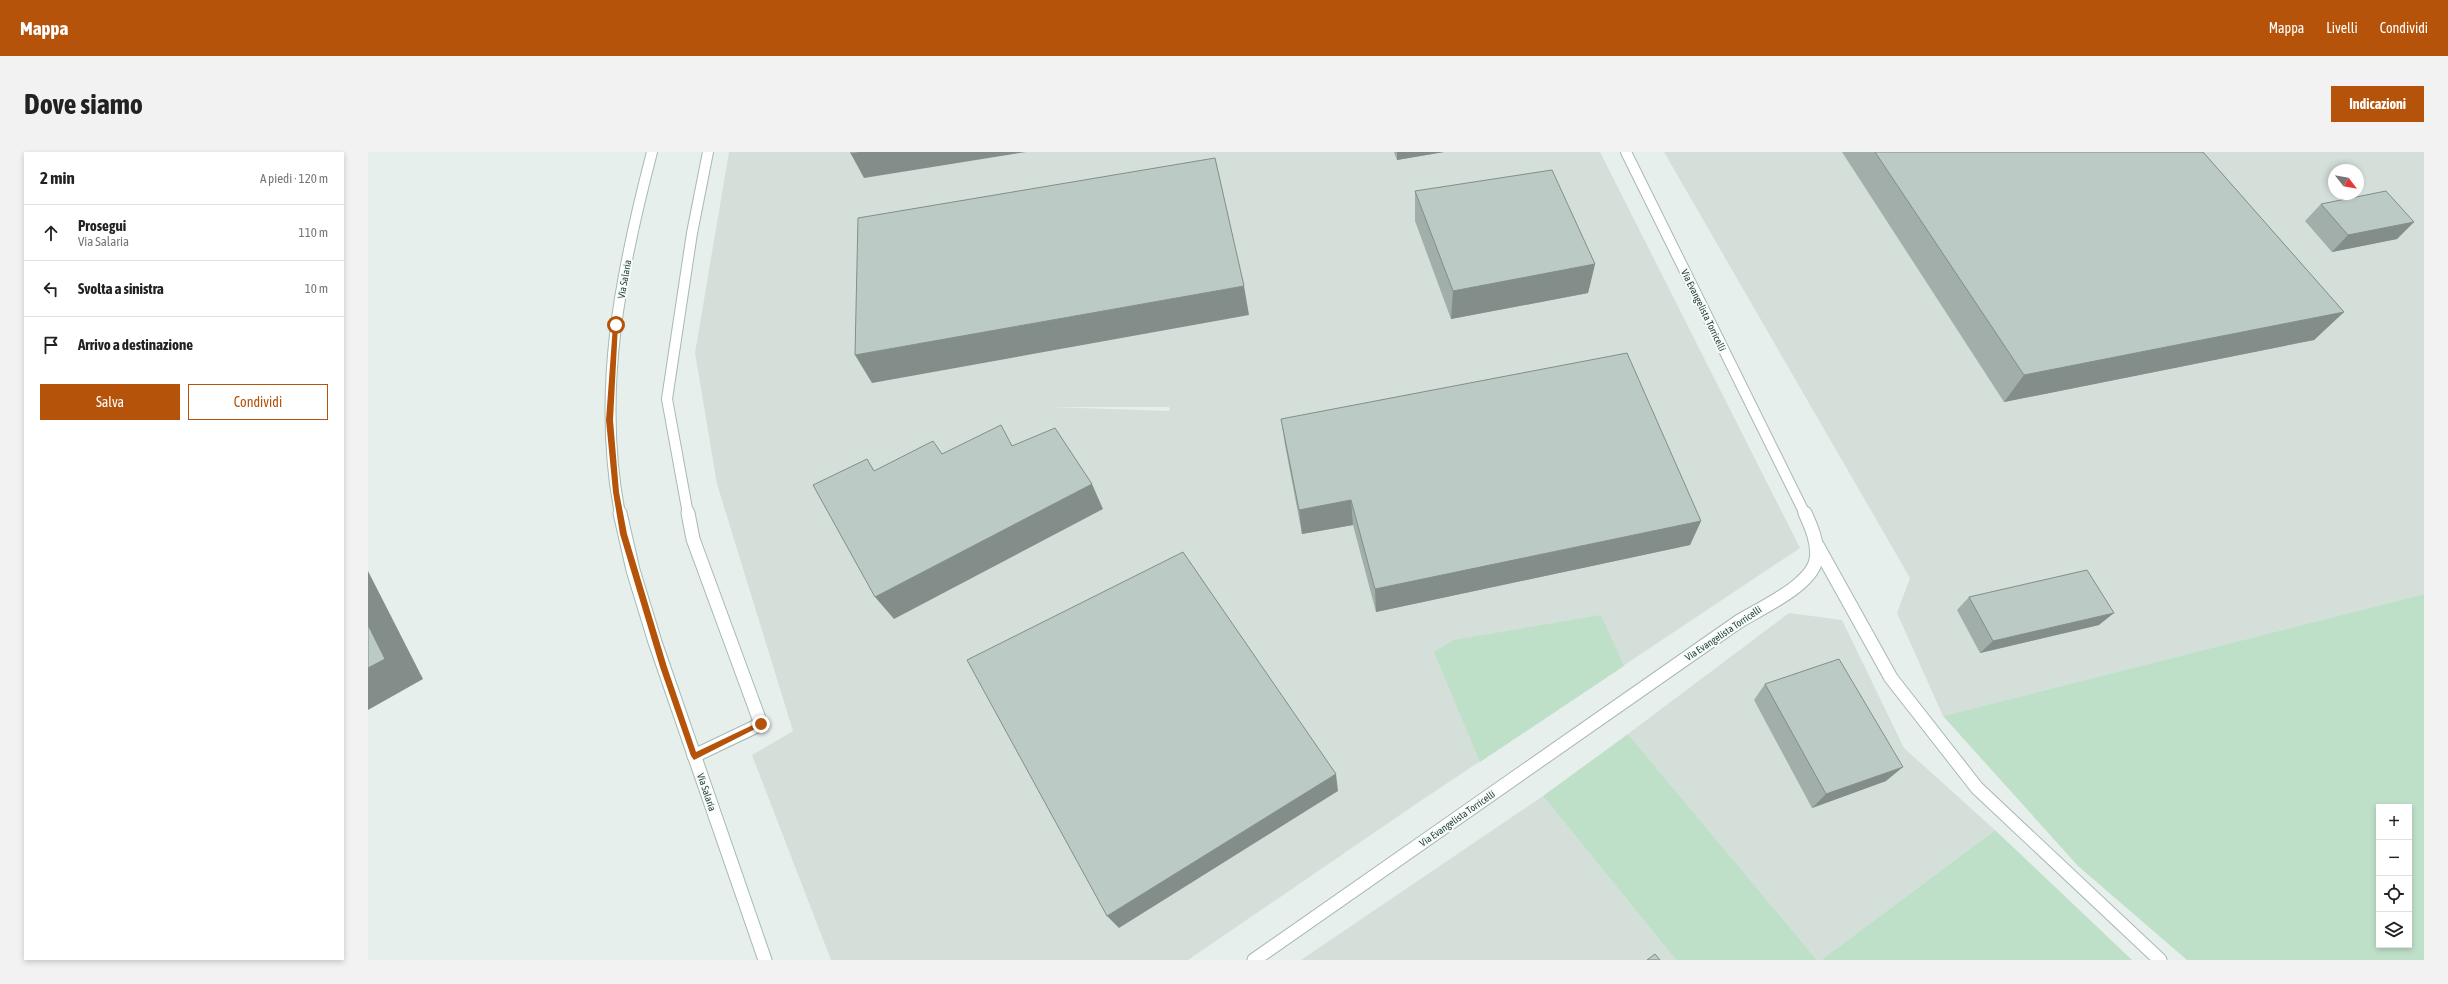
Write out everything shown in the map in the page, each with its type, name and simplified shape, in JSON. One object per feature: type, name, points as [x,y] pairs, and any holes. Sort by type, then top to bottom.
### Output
[{"type":"main road","name":"Via Salaria","points":[[652,152],[636,214],[616,325],[610,397],[612,454],[624,534],[664,667],[765,960]]},
{"type":"main road","points":[[694,756],[761,724],[693,539],[668,399],[692,233],[708,152]]},
{"type":"main road","name":"Via Evangelista Torricelli","points":[[1254,960],[1738,622],[1800,583],[1810,573],[1816,561],[1815,543],[1803,509],[1626,152]]},
{"type":"main road","points":[[1815,543],[1891,678],[1977,788],[2160,960]]},
{"type":"shaded area","points":[[729,152],[1600,152],[1800,548],[1416,804],[1188,960],[831,960],[752,755],[793,731],[717,484],[695,353]],"holes":[[[1050,407],[1169,407],[1170,411]]]},
{"type":"shaded area","points":[[1664,152],[2424,152],[2424,594],[1943,716],[1897,613],[1910,578]]},
{"type":"shaded area","points":[[1789,613],[1842,620],[1904,748],[1995,830],[1821,960],[1817,960],[1628,734]]},
{"type":"shaded area","points":[[1543,796],[1676,960],[1301,960]]},
{"type":"green space","points":[[2424,594],[2424,960],[2187,960],[2078,866],[1943,716]]},
{"type":"green space","points":[[1601,615],[1624,666],[1480,762],[1434,652],[1454,640]]},
{"type":"green space","points":[[1628,734],[1817,960],[1676,960],[1543,796]]},
{"type":"green space","points":[[1995,830],[2132,960],[1821,960]]},
{"type":"building","points":[[851,152],[863,152],[851,154]]},
{"type":"building","points":[[1875,152],[2203,152],[2344,312],[2024,375]]},
{"type":"building","points":[[1215,158],[1244,286],[855,355],[858,218]]},
{"type":"building","points":[[1552,170],[1595,264],[1453,291],[1415,191]]},
{"type":"building","points":[[2386,191],[2414,222],[2348,235],[2321,204],[2341,200],[2364,200],[2364,195]]},
{"type":"building","points":[[1627,353],[1701,521],[1375,589],[1351,500],[1299,510],[1281,419]]},
{"type":"building","points":[[1001,425],[1012,446],[1055,428],[1092,484],[875,597],[813,485],[867,459],[874,471],[933,441],[942,454]]},
{"type":"building","points":[[1183,552],[1336,774],[1107,916],[967,660]]},
{"type":"building","points":[[2087,570],[2114,613],[1993,641],[1969,597]]},
{"type":"building","points":[[368,625],[385,659],[368,668]]},
{"type":"building","points":[[1839,659],[1903,767],[1826,794],[1765,684]]},
{"type":"building","points":[[1655,954],[1660,960],[1647,960]]},
{"type":"route","points":[[616,325],[610,389],[610,420],[616,492],[624,534],[664,667],[694,756],[761,724]]}]
